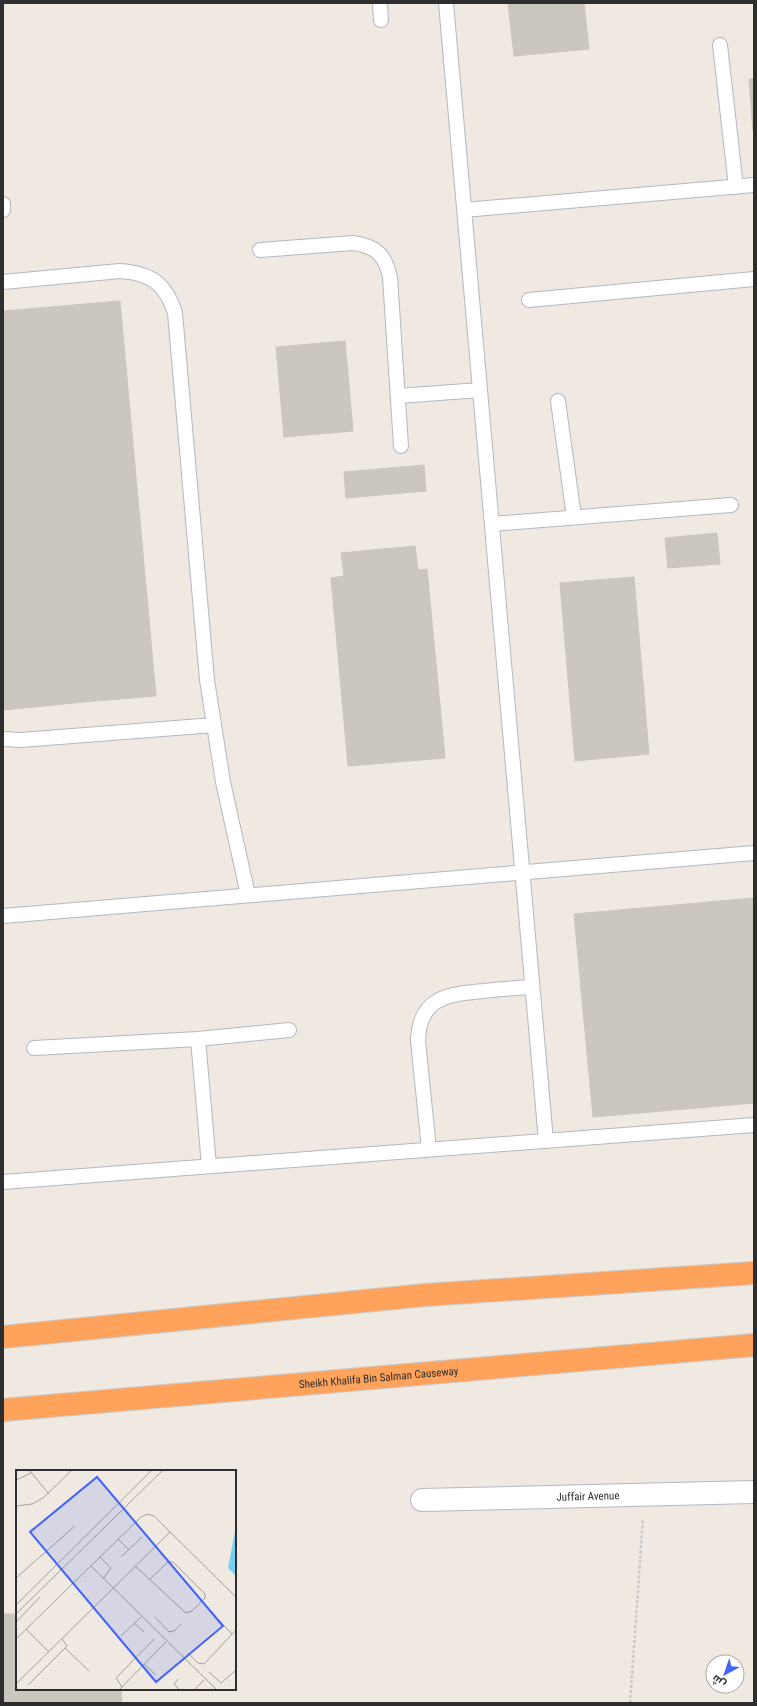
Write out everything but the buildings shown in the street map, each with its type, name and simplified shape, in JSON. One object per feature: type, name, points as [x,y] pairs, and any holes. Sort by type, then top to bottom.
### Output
[{"type":"highway","points":[[3,1337],[425,1295],[754,1273]]},
{"type":"highway","name":"Sheikh Khalifa Bin Salman Causeway","points":[[3,1410],[754,1345]]},
{"type":"street","name":"Juffair Avenue","points":[[422,1500],[754,1492]]},
{"type":"lane","points":[[380,3],[381,20]]},
{"type":"lane","points":[[446,3],[546,1141]]},
{"type":"lane","points":[[720,45],[736,187]]},
{"type":"lane","points":[[464,210],[754,185]]},
{"type":"lane","points":[[3,204],[3,210]]},
{"type":"lane","points":[[260,250],[353,243],[367,245],[378,252],[387,264],[390,277],[401,446]]},
{"type":"lane","points":[[3,282],[120,271],[135,272],[150,277],[161,286],[170,298],[175,313],[207,680],[226,796],[248,895]]},
{"type":"lane","points":[[529,300],[754,280]]},
{"type":"lane","points":[[398,396],[480,390]]},
{"type":"lane","points":[[558,401],[574,517]]},
{"type":"lane","points":[[492,524],[731,505]]},
{"type":"lane","points":[[3,739],[21,740],[214,725]]},
{"type":"lane","points":[[3,916],[754,853]]},
{"type":"lane","points":[[429,1150],[418,1041],[418,1028],[423,1016],[431,1005],[454,993],[532,987]]},
{"type":"lane","points":[[34,1048],[198,1039],[289,1030]]},
{"type":"lane","points":[[198,1039],[209,1166]]},
{"type":"lane","points":[[3,1182],[754,1125]]},
{"type":"path","points":[[630,1703],[645,1495]]}]
